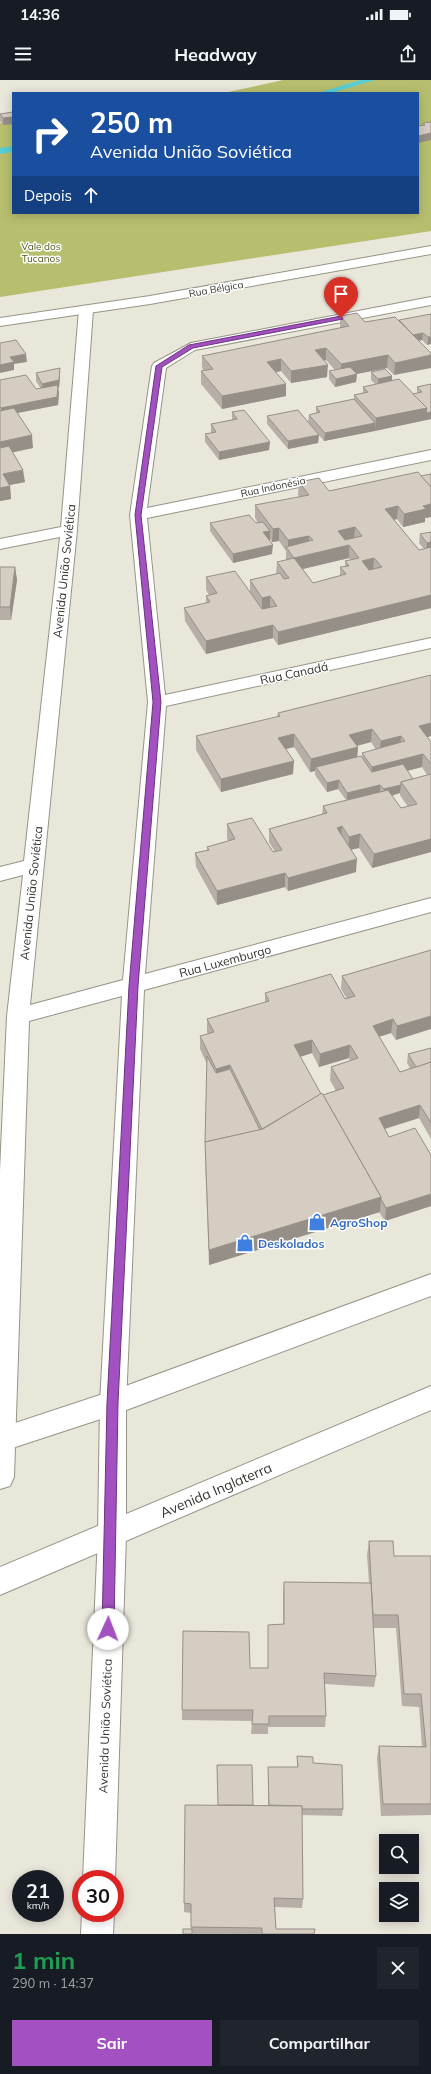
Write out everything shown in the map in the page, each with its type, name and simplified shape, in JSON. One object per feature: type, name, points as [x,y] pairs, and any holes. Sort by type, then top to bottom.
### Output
[{"type":"street","name":"Rua Bélgica","points":[[0,322],[86,310],[431,250]]},
{"type":"street","name":"Avenida União Soviética","points":[[99,1870],[112,1535],[113,1403],[133,986],[157,702],[138,515],[159,366],[191,347],[431,301]]},
{"type":"street","name":"Avenida União Soviética","points":[[0,1477],[18,1016],[69,530],[86,310]]},
{"type":"street","name":"Rua Indonésia","points":[[138,515],[431,455]]},
{"type":"street","points":[[0,544],[69,530]]},
{"type":"street","name":"Rua Canadá","points":[[157,702],[431,643]]},
{"type":"street","points":[[0,874],[34,865]]},
{"type":"street","name":"Rua Luxemburgo","points":[[18,1016],[431,905]]},
{"type":"street","points":[[1,1440],[113,1403],[431,1284]]},
{"type":"street","name":"Avenida Inglaterra","points":[[0,1581],[112,1535],[431,1398]]},
{"type":"street","points":[[97,1934],[98,1922]]},
{"type":"green space","name":"Vale dos Tucanos","points":[[283,80],[431,80],[431,231],[0,297],[0,123],[12,122],[12,214],[419,214],[419,92],[229,92]]},
{"type":"building","points":[[12,112],[12,117],[3,118],[0,114]]},
{"type":"building","points":[[431,122],[431,133],[419,136],[419,126],[425,125],[423,123]]},
{"type":"building","points":[[357,313],[365,322],[395,317],[431,353],[431,355],[395,363],[388,355],[341,364],[326,348],[315,350],[328,365],[291,371],[281,359],[267,362],[286,384],[222,396],[201,371],[213,369],[202,356],[349,326],[340,316]]},
{"type":"building","points":[[431,314],[431,337],[428,337],[423,333],[413,335],[399,320]]},
{"type":"building","points":[[16,340],[26,354],[10,357],[14,362],[0,365],[0,343]]},
{"type":"building","points":[[350,367],[357,374],[336,379],[329,371]]},
{"type":"building","points":[[60,368],[59,380],[42,384],[36,373]]},
{"type":"building","points":[[385,369],[392,376],[378,379],[371,372]]},
{"type":"building","points":[[26,375],[36,389],[58,385],[57,397],[1,408],[0,380]]},
{"type":"building","points":[[399,379],[427,408],[376,418],[354,395],[368,392],[363,387]]},
{"type":"building","points":[[431,384],[431,412],[426,413],[427,408],[413,394],[422,392],[417,387]]},
{"type":"building","points":[[354,399],[375,423],[325,433],[309,415],[320,412],[316,407]]},
{"type":"building","points":[[14,408],[32,435],[0,442],[0,411]]},
{"type":"building","points":[[244,410],[270,442],[219,452],[205,434],[216,432],[211,424],[237,419],[232,412]]},
{"type":"building","points":[[298,410],[319,435],[288,441],[267,416]]},
{"type":"building","points":[[9,446],[23,470],[3,474],[10,486],[0,488],[0,448]]},
{"type":"building","points":[[418,472],[431,487],[431,504],[423,506],[426,509],[404,514],[398,506],[385,509],[419,550],[431,547],[431,595],[278,632],[273,625],[206,641],[184,608],[210,602],[206,596],[217,593],[206,577],[235,571],[262,609],[277,606],[270,596],[262,598],[250,580],[280,573],[284,579],[289,578],[277,562],[294,558],[286,547],[313,540],[309,536],[288,540],[279,528],[273,529],[255,505],[309,495],[299,482],[319,478],[329,491]],"holes":[[[355,527],[362,536],[345,540],[338,531]],[[349,545],[359,558],[345,561],[349,566],[340,567],[346,574],[313,583],[294,558]],[[374,558],[382,567],[369,570],[362,561]]]},
{"type":"building","points":[[431,474],[431,487],[421,476]]},
{"type":"building","points":[[249,515],[256,523],[263,522],[270,531],[263,532],[273,545],[233,554],[210,523]]},
{"type":"building","points":[[431,532],[431,542],[427,543],[420,534]]},
{"type":"building","points":[[0,567],[15,567],[10,607],[0,607]]},
{"type":"building","points":[[431,675],[431,723],[419,726],[431,742],[431,764],[423,754],[372,767],[362,753],[405,741],[401,736],[381,741],[372,729],[349,735],[358,747],[311,759],[294,734],[278,738],[294,761],[221,779],[196,736],[280,716],[278,713]]},
{"type":"building","points":[[361,756],[372,772],[403,764],[413,779],[401,782],[401,785],[384,789],[380,785],[347,793],[339,780],[327,783],[316,767]]},
{"type":"building","points":[[431,774],[431,839],[374,854],[360,834],[349,837],[342,826],[337,828],[357,859],[288,878],[285,873],[217,891],[195,853],[209,850],[207,847],[235,839],[227,824],[252,818],[273,852],[282,850],[269,829],[327,813],[323,806],[388,790],[401,808],[417,804],[401,782]]},
{"type":"building","points":[[431,950],[431,1016],[397,1026],[393,1019],[373,1026],[400,1072],[431,1062],[431,1123],[420,1105],[379,1118],[389,1137],[415,1128],[431,1155],[431,1194],[386,1208],[323,1095],[344,1088],[331,1067],[358,1058],[350,1045],[320,1054],[312,1040],[294,1045],[321,1094],[262,1129],[230,1065],[216,1069],[200,1036],[214,1032],[207,1019],[269,1001],[265,993],[331,974],[345,999],[355,996],[342,976]]},
{"type":"building","points":[[431,1048],[431,1062],[416,1067],[408,1054]]},
{"type":"building","points":[[207,1056],[216,1073],[230,1069],[260,1130],[205,1142]]},
{"type":"building","points":[[322,1093],[381,1197],[209,1250],[205,1142],[263,1129]]},
{"type":"building","points":[[369,1541],[393,1541],[394,1556],[431,1556],[431,1804],[383,1804],[379,1746],[426,1747],[421,1694],[404,1694],[398,1615],[373,1615]]},
{"type":"building","points":[[284,1582],[371,1583],[376,1676],[324,1673],[326,1716],[269,1716],[269,1724],[252,1724],[253,1710],[182,1710],[183,1631],[249,1632],[250,1668],[268,1668],[268,1625],[284,1624]]},
{"type":"building","points":[[297,1756],[313,1757],[313,1763],[342,1765],[343,1809],[302,1809],[302,1806],[269,1805],[268,1767],[298,1767]]},
{"type":"building","points":[[217,1765],[252,1765],[253,1805],[218,1805]]},
{"type":"building","points":[[185,1805],[302,1806],[303,1899],[274,1898],[276,1929],[315,1929],[314,1934],[262,1934],[262,1928],[191,1927],[191,1904],[184,1903]]},
{"type":"building","points":[[183,1929],[192,1929],[192,1934],[183,1934]]},
{"type":"waterway","points":[[325,92],[371,80]]},
{"type":"waterway","points":[[0,151],[12,149]]},
{"type":"place","name":"AgroShop","points":[[317,1222]]},
{"type":"place","name":"Deskolados","points":[[245,1243]]},
{"type":"route","points":[[108,1629],[112,1535],[113,1403],[133,986],[157,702],[138,515],[159,366],[191,347],[341,318]]}]
